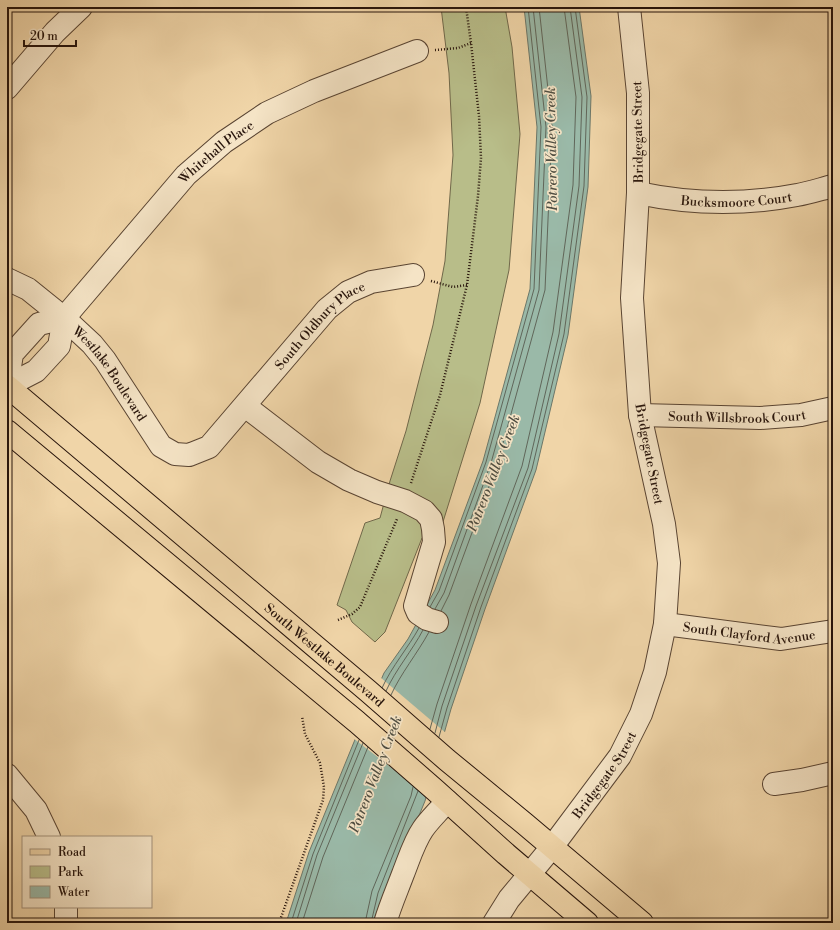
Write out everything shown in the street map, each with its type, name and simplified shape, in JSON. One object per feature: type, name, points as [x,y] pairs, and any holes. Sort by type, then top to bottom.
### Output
[{"type":"main road","name":"South Westlake Boulevard","points":[[7,386],[368,691],[447,760],[642,923]]},
{"type":"main road","points":[[7,431],[358,722],[587,923]]},
{"type":"street","points":[[7,88],[55,32],[81,7]]},
{"type":"street","name":"Bridgegate Street","points":[[494,923],[620,756],[641,714],[656,672],[665,624],[669,563],[664,524],[640,415],[632,298],[638,193],[638,94],[629,7]]},
{"type":"street","name":"Whitehall Place","points":[[64,318],[186,175],[224,142],[267,113],[314,91],[417,50]]},
{"type":"street","name":"Bucksmoore Court","points":[[638,193],[666,199],[707,202],[744,201],[797,195],[833,186]]},
{"type":"street","name":"South Oldbury Place","points":[[209,447],[327,309],[348,292],[371,282],[413,276]]},
{"type":"street","name":"Westlake Boulevard","points":[[7,280],[28,289],[64,318],[92,344],[105,360],[161,446],[175,454],[189,455],[209,447]]},
{"type":"street","points":[[64,318],[59,346],[36,371],[7,386],[12,354],[38,324],[64,318]]},
{"type":"street","points":[[245,406],[318,462],[349,480],[424,511],[431,519],[434,529],[434,542],[416,606],[418,613],[427,619],[437,622]]},
{"type":"street","name":"South Willsbrook Court","points":[[640,415],[760,418],[801,415],[833,408]]},
{"type":"street","name":"South Clayford Avenue","points":[[665,624],[781,640],[833,631]]},
{"type":"street","points":[[774,784],[833,773]]},
{"type":"street","points":[[7,775],[36,810],[49,836]]},
{"type":"street","points":[[385,923],[411,853],[422,831],[431,818],[438,813],[441,796]]},
{"type":"street","points":[[66,908],[66,923]]},
{"type":"path","points":[[338,620],[352,614],[360,607],[405,502],[440,395],[467,285],[481,158],[479,116],[466,7]]},
{"type":"path","points":[[417,50],[458,48],[471,43]]},
{"type":"path","points":[[413,276],[453,287],[467,285]]},
{"type":"path","points":[[279,923],[323,800],[324,787],[320,763],[305,734],[302,716]]},
{"type":"green space","points":[[441,7],[505,7],[512,47],[520,134],[509,270],[480,403],[442,525],[422,538],[385,632],[375,642],[352,622],[346,610],[337,605],[365,523],[380,518],[406,431],[433,325],[445,261],[453,155],[449,73]]},
{"type":"water","name":"Potrero Valley Creek","points":[[524,7],[579,7],[591,96],[588,187],[568,335],[536,470],[485,609],[451,709],[425,801],[386,896],[380,923],[286,923],[309,852],[384,673],[408,639],[435,590],[483,461],[530,289],[537,127]]},
{"type":"pier","points":[[380,677],[446,733],[428,796],[353,738]]}]
